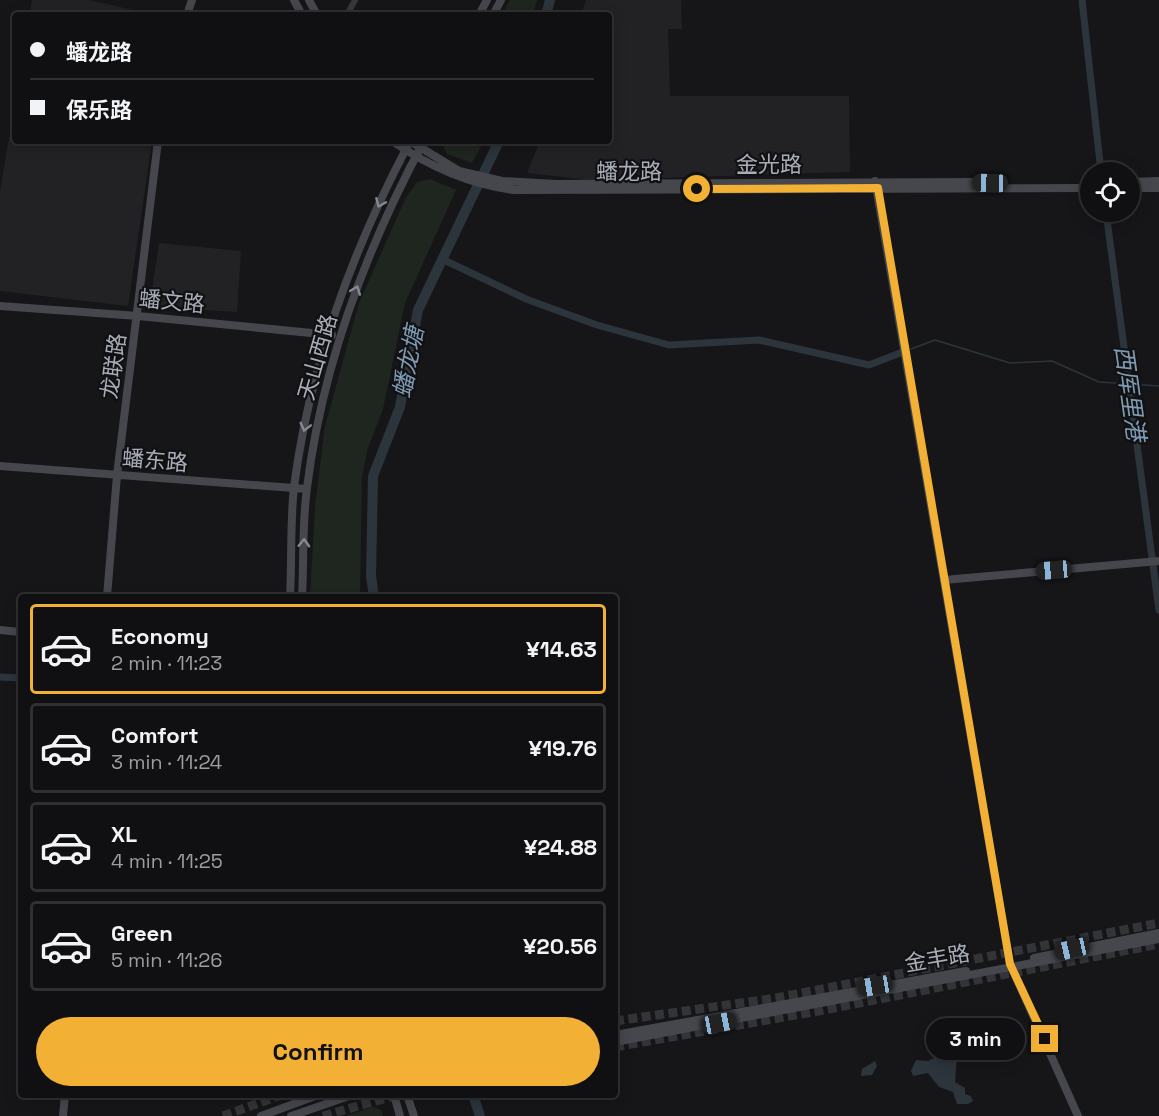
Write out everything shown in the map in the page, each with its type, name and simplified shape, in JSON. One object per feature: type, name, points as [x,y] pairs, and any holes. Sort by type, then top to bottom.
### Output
[{"type":"street","name":"龙联路","points":[[107,594],[117,475],[158,144]]},
{"type":"street","name":"蟠龙路","points":[[396,144],[416,157],[458,174],[501,185],[877,184]]},
{"type":"street","name":"天山西路","points":[[290,594],[294,490],[301,443],[328,335],[351,269],[408,144]]},
{"type":"street","name":"天山西路","points":[[302,594],[307,489],[322,400],[341,334],[381,227],[423,144]]},
{"type":"street","points":[[423,144],[458,174]]},
{"type":"street","points":[[1140,182],[1159,181]]},
{"type":"street","points":[[1078,1116],[1011,966],[877,184],[1080,184]]},
{"type":"street","points":[[1140,188],[1159,188]]},
{"type":"street","name":"蟠文路","points":[[0,306],[138,316],[328,335],[341,334]]},
{"type":"street","name":"蟠东路","points":[[0,466],[294,490],[307,489]]},
{"type":"street","points":[[944,580],[1159,561]]},
{"type":"street","points":[[0,630],[18,632]]},
{"type":"street","name":"金丰路","points":[[1011,966],[1159,933]]},
{"type":"street","name":"金丰路","points":[[618,1034],[1159,939]]},
{"type":"street","points":[[618,1041],[1011,966]]},
{"type":"street","points":[[63,1116],[65,1098]]},
{"type":"street","points":[[261,1116],[310,1098]]},
{"type":"street","points":[[291,1116],[343,1098]]},
{"type":"street","points":[[395,1098],[400,1116]]},
{"type":"street","points":[[408,1098],[414,1116]]},
{"type":"shaded area","points":[[32,0],[89,0],[142,12],[30,12]]},
{"type":"shaded area","points":[[510,0],[537,0],[534,12],[504,12]]},
{"type":"shaded area","points":[[586,0],[681,0],[682,29],[668,29],[670,96],[849,96],[850,172],[589,180],[527,173],[539,144],[612,144],[612,12],[582,12]]},
{"type":"shaded area","points":[[12,119],[12,144],[152,144],[128,306],[0,291],[0,192]]},
{"type":"shaded area","points":[[442,144],[482,144],[472,163],[447,154]]},
{"type":"shaded area","points":[[430,179],[456,190],[405,303],[383,409],[367,451],[362,478],[360,594],[310,594],[315,506],[325,426],[359,303],[406,197],[417,182]]},
{"type":"shaded area","points":[[159,243],[241,251],[237,312],[159,307],[153,304],[151,297]]},
{"type":"shaded area","points":[[957,1045],[962,1048],[961,1053],[957,1055],[955,1082],[965,1088],[965,1094],[971,1096],[973,1101],[968,1104],[957,1104],[953,1092],[939,1087],[928,1073],[913,1076],[911,1071],[916,1060],[928,1061],[938,1056],[943,1057]]},
{"type":"shaded area","points":[[875,1061],[877,1066],[872,1075],[861,1076],[862,1069]]},
{"type":"shaded area","points":[[373,1107],[381,1110],[383,1116],[345,1116]]},
{"type":"waterway","name":"蟠龙塘","points":[[547,12],[550,0]]},
{"type":"waterway","name":"西厍里港","points":[[1082,0],[1100,162]]},
{"type":"waterway","name":"蟠龙塘","points":[[374,594],[371,576],[373,476],[400,407],[418,310],[498,144]]},
{"type":"waterway","name":"西厍里港","points":[[1107,222],[1159,610]]},
{"type":"waterway","points":[[442,259],[526,299],[597,325],[669,345],[759,340],[869,365],[900,353]]},
{"type":"waterway","points":[[911,349],[935,340],[1010,363],[1052,361],[1099,382],[1159,386]]},
{"type":"waterway","points":[[0,677],[18,678]]},
{"type":"waterway","name":"蟠龙塘","points":[[474,1098],[480,1116]]},
{"type":"tunnel","points":[[618,1021],[776,998],[1159,923]]},
{"type":"tunnel","points":[[618,1046],[824,1010],[1159,944]]},
{"type":"tunnel","points":[[223,1116],[273,1098]]},
{"type":"tunnel","points":[[323,1116],[386,1098]]},
{"type":"route","points":[[697,189],[878,188],[1010,964],[1045,1039]]}]
